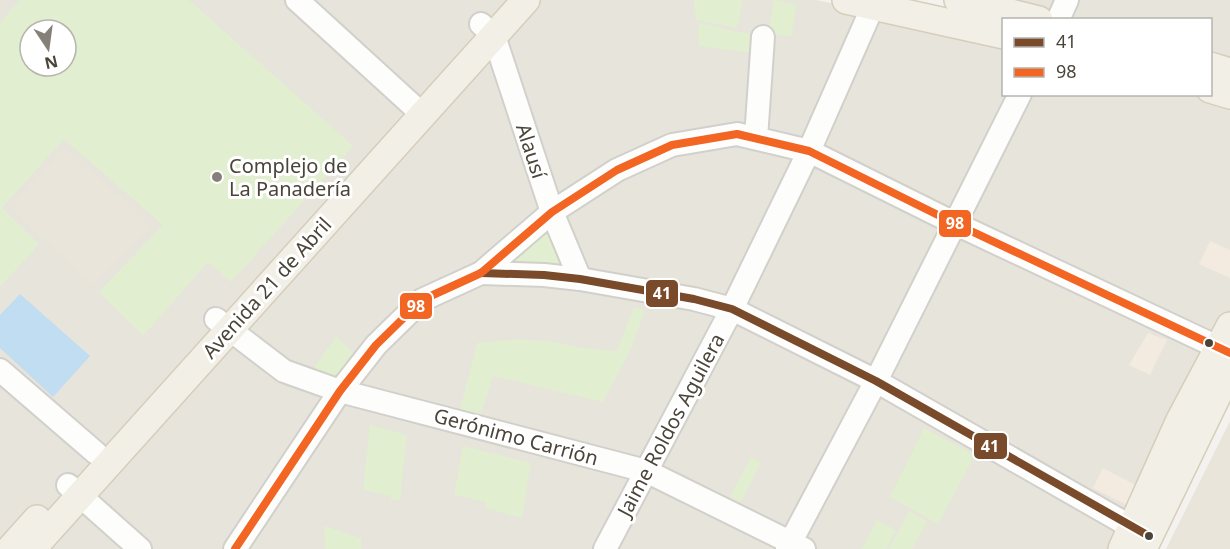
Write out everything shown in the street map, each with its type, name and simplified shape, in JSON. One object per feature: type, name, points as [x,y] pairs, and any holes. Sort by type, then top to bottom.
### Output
[{"type":"main road","name":"Avenida 21 de Abril","points":[[487,30],[503,0]]},
{"type":"main road","name":"Avenida 21 de Abril","points":[[10,549],[74,490],[487,30],[526,0]]},
{"type":"main road","points":[[846,0],[1002,35]]},
{"type":"main road","points":[[958,0],[1031,18]]},
{"type":"main road","points":[[1212,67],[1230,72]]},
{"type":"main road","points":[[1212,90],[1230,95]]},
{"type":"main road","name":"Avenida 21 de Abril","points":[[32,549],[74,490],[96,453],[222,325]]},
{"type":"main road","points":[[1136,541],[1227,349]]},
{"type":"street","points":[[297,0],[416,110]]},
{"type":"street","points":[[1059,18],[1067,0]]},
{"type":"street","name":"Jaime Roldos Aguilera","points":[[605,549],[732,309],[809,151],[873,6]]},
{"type":"street","name":"Alausí","points":[[487,30],[552,212],[580,279]]},
{"type":"street","points":[[756,138],[763,37]]},
{"type":"street","points":[[794,547],[1019,96]]},
{"type":"street","points":[[235,549],[340,391],[376,345],[422,300],[481,273],[552,212],[617,170],[672,145],[737,134],[809,151],[954,224],[1227,349]]},
{"type":"street","points":[[481,273],[544,275],[580,279],[694,299],[732,309],[876,381],[1136,541]]},
{"type":"street","name":"Gerónimo Carrión","points":[[222,325],[284,371],[340,391],[646,471],[794,547]]},
{"type":"street","points":[[0,370],[96,453]]},
{"type":"street","points":[[74,490],[140,549]]},
{"type":"shaded area","points":[[0,0],[816,0],[855,8],[1002,46],[1002,96],[1203,96],[1230,103],[1230,311],[1110,549],[0,549]]},
{"type":"shaded area","points":[[997,0],[1230,0],[1230,65],[1212,59],[1212,18],[1067,18]]},
{"type":"shaded area","points":[[64,148],[152,225],[93,284],[10,208]]},
{"type":"shaded area","points":[[1210,241],[1230,250],[1230,278],[1199,264]]},
{"type":"shaded area","points":[[1148,333],[1167,340],[1150,375],[1129,365]]},
{"type":"shaded area","points":[[1230,421],[1230,549],[1166,549]]},
{"type":"shaded area","points":[[1103,468],[1137,486],[1127,505],[1093,488]]},
{"type":"green space","name":"Complejo de La Panadería","points":[[20,0],[189,0],[353,146],[231,282],[208,262],[143,336],[99,292],[163,225],[64,139],[2,208],[39,244],[0,287],[0,23]]},
{"type":"green space","points":[[694,0],[743,0],[737,28],[696,20]]},
{"type":"green space","points":[[774,0],[797,4],[791,37],[768,33]]},
{"type":"green space","points":[[698,23],[763,37],[760,54],[699,46]]},
{"type":"green space","points":[[548,226],[569,272],[508,263]]},
{"type":"green space","points":[[634,307],[645,310],[632,347],[603,402],[493,376],[478,423],[458,417],[477,343],[514,339],[549,341],[582,348],[617,351]]},
{"type":"green space","points":[[336,336],[356,355],[338,384],[309,375]]},
{"type":"green space","points":[[370,425],[407,435],[400,500],[391,500],[391,496],[363,490]]},
{"type":"green space","points":[[924,428],[975,455],[938,524],[890,497]]},
{"type":"green space","points":[[463,446],[531,463],[522,518],[485,508],[486,502],[454,495]]},
{"type":"green space","points":[[751,457],[761,462],[741,502],[730,497]]},
{"type":"green space","points":[[909,511],[927,521],[912,549],[889,549]]},
{"type":"green space","points":[[877,520],[896,530],[886,549],[862,549]]},
{"type":"green space","points":[[324,526],[361,538],[361,549],[325,549]]},
{"type":"water","points":[[20,294],[90,356],[53,397],[0,348],[0,315]]},
{"type":"transit line","name":"98","points":[[235,549],[340,391],[376,345],[422,300],[481,273],[552,212],[617,170],[672,145],[737,134],[809,151],[954,223],[1230,353]]},
{"type":"transit line","name":"41","points":[[481,273],[544,275],[580,279],[694,299],[732,309],[876,381],[1149,536]]},
{"type":"place","name":"Complejo de La Panadería","points":[[217,177]]}]
